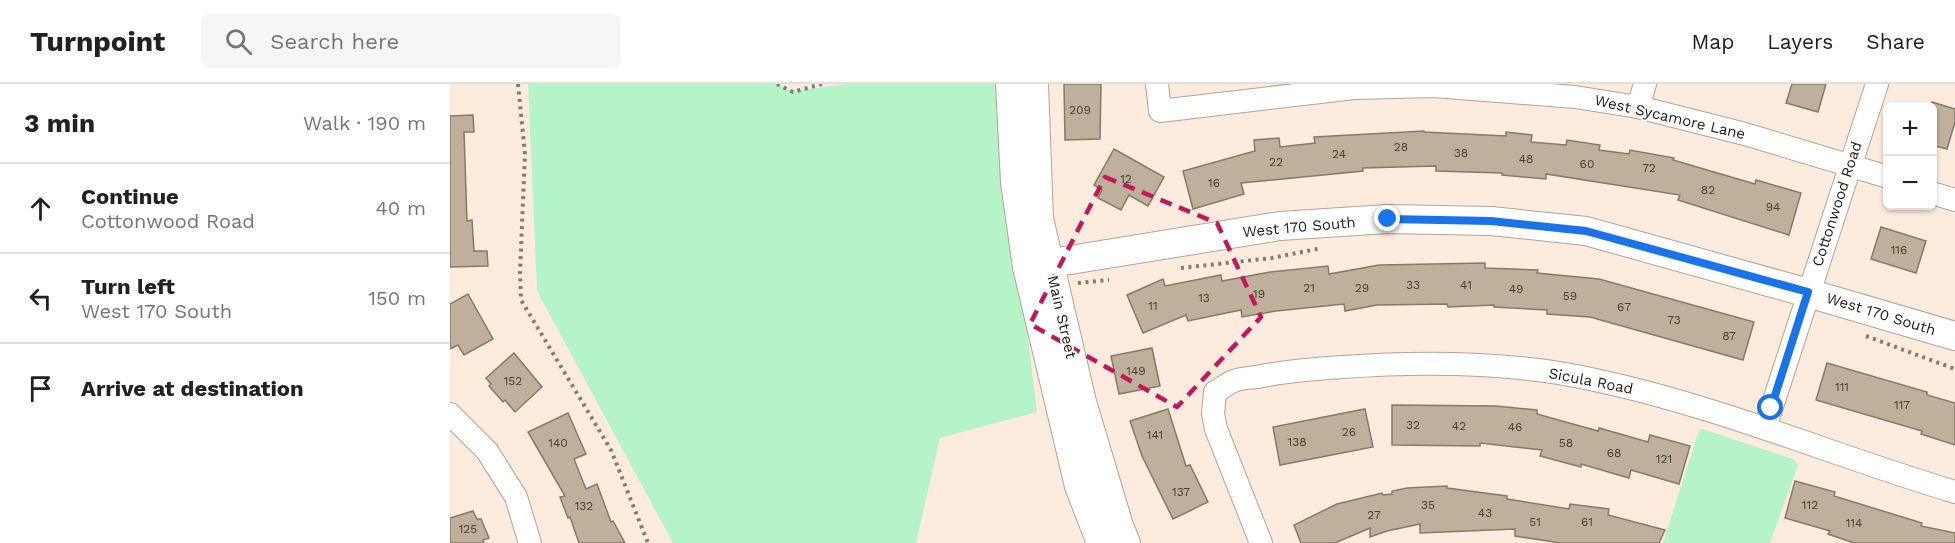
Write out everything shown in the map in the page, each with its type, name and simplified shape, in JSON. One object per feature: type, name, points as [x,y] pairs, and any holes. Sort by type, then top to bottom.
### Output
[{"type":"street","name":"Main Street","points":[[1010,84],[1015,182],[1038,265],[1126,543]]},
{"type":"street","name":"Main Street","points":[[1034,84],[1039,219],[1038,265],[1079,486],[1101,543]]},
{"type":"street","name":"West Sycamore Lane","points":[[1157,84],[1160,111],[1353,88],[1434,85],[1575,97],[1638,107],[1745,134],[1883,176]]},
{"type":"street","points":[[1638,107],[1645,84]]},
{"type":"street","name":"Cottonwood Road","points":[[1765,428],[1877,84]]},
{"type":"street","points":[[1937,195],[1955,200]]},
{"type":"street","name":"West 170 South","points":[[1038,265],[1280,226],[1388,219],[1491,221],[1586,231],[1808,292],[1955,336]]},
{"type":"street","name":"Sicula Road","points":[[1261,543],[1216,429],[1213,414],[1215,392],[1235,381],[1287,371],[1379,364],[1455,364],[1521,369],[1593,379],[1665,396],[1765,428],[1884,471],[1955,492]]},
{"type":"street","points":[[450,414],[487,451],[516,497],[530,543]]},
{"type":"path","points":[[518,84],[525,154],[520,273],[522,300],[611,450],[648,543]]},
{"type":"path","points":[[777,84],[793,92],[822,84]]},
{"type":"path","points":[[1172,269],[1272,258],[1329,247]]},
{"type":"path","points":[[1075,283],[1115,279]]},
{"type":"path","points":[[1865,336],[1955,369]]},
{"type":"highlighted area","points":[[1105,177],[1217,223],[1261,317],[1177,407],[1030,324]]},
{"type":"green space","points":[[528,84],[777,84],[793,91],[846,84],[997,84],[1037,412],[940,438],[916,543],[673,543],[537,291]]},
{"type":"green space","points":[[1703,429],[1793,459],[1798,465],[1770,543],[1663,543],[1699,430]]},
{"type":"building","points":[[1064,84],[1101,84],[1100,139],[1065,140]]},
{"type":"building","points":[[1792,84],[1826,84],[1818,112],[1786,103]]},
{"type":"building","points":[[1937,104],[1955,109],[1955,122],[1947,149],[1937,146]]},
{"type":"building","points":[[473,115],[474,132],[464,132],[467,221],[472,220],[474,251],[487,251],[488,266],[450,267],[450,116]]},
{"type":"building","points":[[1424,131],[1506,136],[1506,132],[1532,135],[1531,142],[1566,145],[1567,140],[1600,145],[1599,150],[1629,154],[1630,150],[1674,158],[1673,160],[1755,184],[1756,180],[1801,193],[1789,235],[1678,200],[1680,195],[1546,174],[1546,179],[1502,175],[1502,173],[1436,171],[1436,166],[1363,168],[1363,171],[1241,183],[1244,194],[1193,209],[1183,171],[1255,151],[1254,140],[1279,138],[1280,147],[1315,143],[1314,137]]},
{"type":"building","points":[[1114,149],[1164,177],[1148,206],[1129,195],[1121,210],[1098,198],[1102,190],[1094,185]]},
{"type":"building","points":[[1881,227],[1926,241],[1916,273],[1871,259]]},
{"type":"building","points":[[1485,263],[1485,268],[1538,270],[1537,273],[1599,279],[1754,322],[1743,360],[1590,317],[1547,314],[1547,310],[1494,307],[1494,305],[1448,307],[1447,304],[1377,305],[1345,311],[1344,304],[1242,317],[1241,310],[1188,321],[1186,315],[1143,333],[1127,295],[1163,279],[1165,286],[1221,275],[1222,281],[1270,272],[1328,266],[1329,274],[1379,265]]},
{"type":"building","points":[[468,294],[493,339],[464,355],[458,345],[450,349],[450,304]]},
{"type":"building","points":[[1152,348],[1160,386],[1119,394],[1111,356]]},
{"type":"building","points":[[514,353],[542,387],[515,412],[489,386],[491,384],[486,378]]},
{"type":"building","points":[[1827,363],[1927,392],[1927,395],[1955,403],[1955,445],[1921,434],[1922,431],[1816,400]]},
{"type":"building","points":[[1392,405],[1496,406],[1537,410],[1537,414],[1598,431],[1599,428],[1648,442],[1650,435],[1690,446],[1679,484],[1631,470],[1629,478],[1581,464],[1581,467],[1540,456],[1542,450],[1480,443],[1480,446],[1392,445]]},
{"type":"building","points":[[1168,409],[1186,466],[1190,465],[1208,502],[1173,519],[1142,456],[1130,421]]},
{"type":"building","points":[[1365,409],[1373,447],[1280,465],[1273,427]]},
{"type":"building","points":[[568,413],[586,454],[574,459],[586,489],[597,484],[611,522],[613,521],[625,543],[579,543],[560,497],[565,496],[528,432]]},
{"type":"building","points":[[1795,481],[1835,492],[1834,496],[1922,523],[1921,526],[1955,533],[1955,543],[1854,543],[1828,534],[1830,531],[1785,518]]},
{"type":"building","points":[[1447,486],[1447,488],[1507,496],[1507,499],[1569,509],[1570,504],[1609,509],[1608,515],[1665,530],[1659,543],[1561,543],[1515,536],[1515,529],[1420,533],[1420,524],[1370,537],[1370,528],[1335,543],[1301,543],[1294,525],[1337,504],[1382,493],[1383,495],[1392,494],[1392,491],[1407,488]]},
{"type":"building","points":[[473,511],[477,519],[481,519],[489,538],[483,540],[484,543],[450,543],[450,518]]},
{"type":"route","points":[[1388,219],[1491,221],[1586,231],[1808,292],[1771,408]]}]
